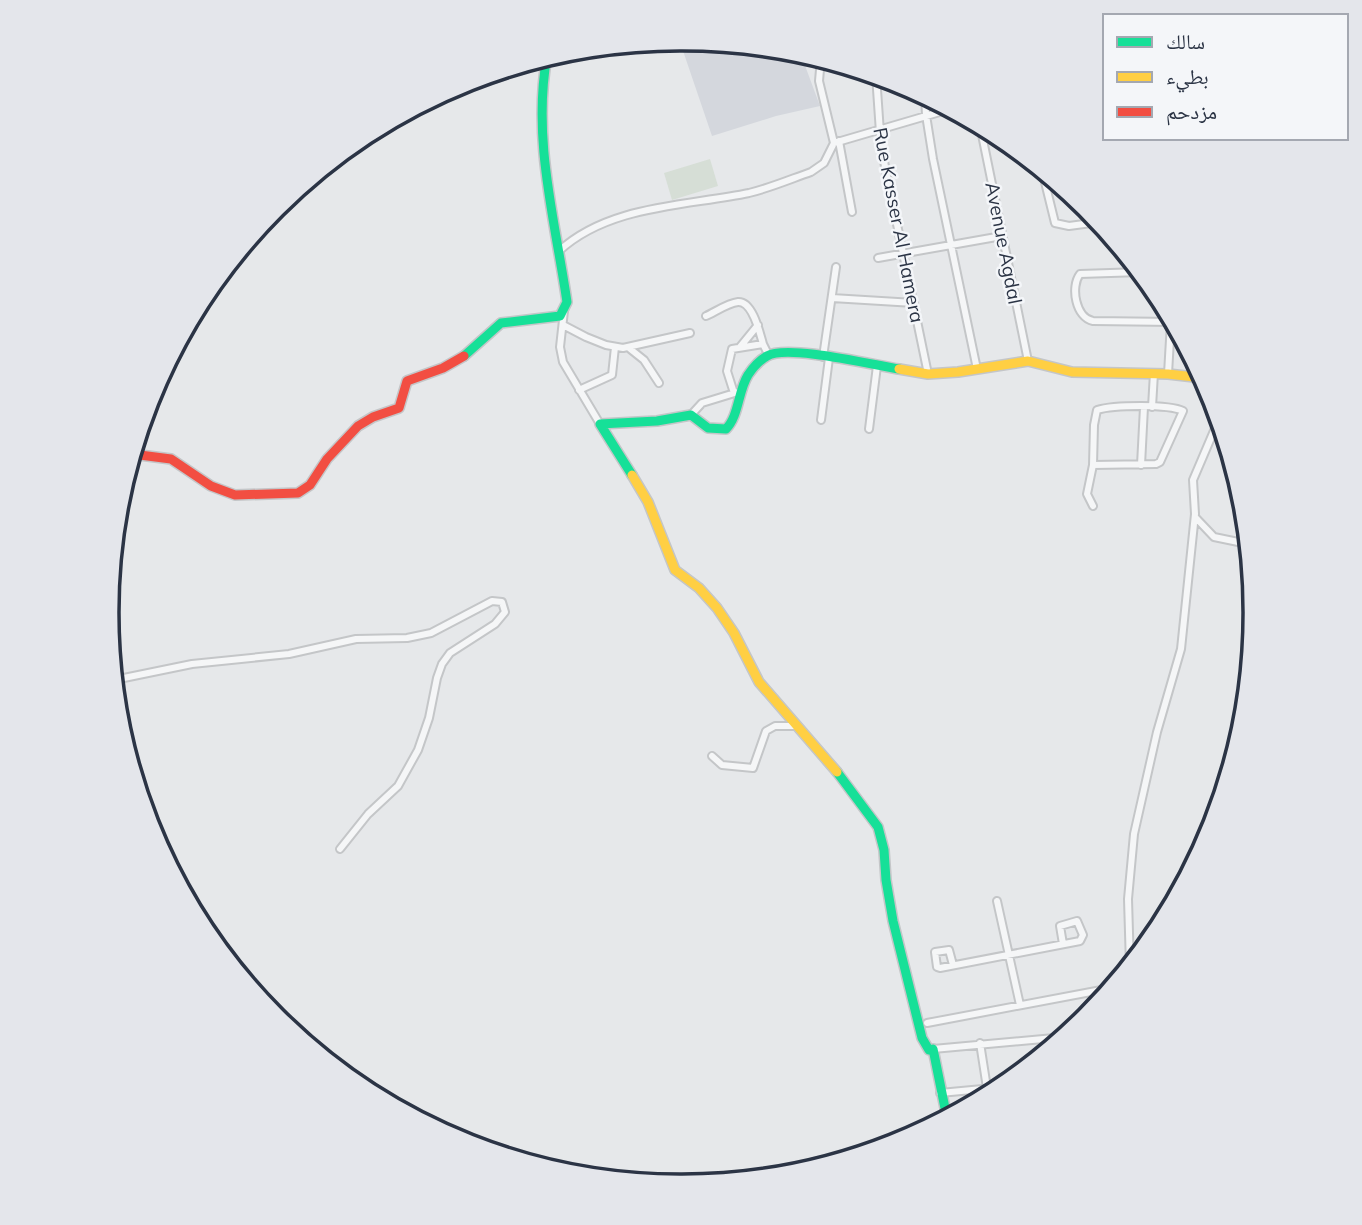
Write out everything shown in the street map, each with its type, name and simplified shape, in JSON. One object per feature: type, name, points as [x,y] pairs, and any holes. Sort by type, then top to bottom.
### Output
[{"type":"street","points":[[142,455],[171,459],[211,485],[234,495],[298,493],[310,485],[327,459],[358,426],[373,416],[399,408],[408,380],[443,368],[466,355],[497,325],[559,316],[567,302],[547,179],[539,100],[545,68]]},
{"type":"street","points":[[820,69],[819,81],[852,212]]},
{"type":"street","name":"Rue Kasser Al Hamera","points":[[876,87],[878,128],[928,374]]},
{"type":"street","points":[[926,107],[950,245],[977,369]]},
{"type":"street","points":[[559,251],[579,235],[624,216],[751,192],[811,172],[824,163],[836,142],[936,113]]},
{"type":"street","name":"Avenue Agdal","points":[[984,139],[1028,361]]},
{"type":"street","points":[[1045,185],[1055,223],[1069,226],[1086,224]]},
{"type":"street","points":[[878,258],[1002,236]]},
{"type":"street","points":[[821,420],[836,267]]},
{"type":"street","points":[[1128,272],[1080,274],[1075,285],[1080,314],[1088,320],[1161,322]]},
{"type":"street","points":[[832,298],[914,303]]},
{"type":"street","points":[[706,316],[741,302],[749,309],[758,326],[768,354]]},
{"type":"street","points":[[564,310],[561,354],[579,390],[651,510],[675,570],[699,588],[717,608],[734,633],[758,682],[850,788],[869,812],[881,834],[887,893],[922,1038],[929,1050],[1047,1038]]},
{"type":"street","points":[[564,326],[615,347],[629,348],[690,333]]},
{"type":"street","points":[[740,347],[758,326]]},
{"type":"street","points":[[1168,374],[1171,339]]},
{"type":"street","points":[[737,392],[727,374],[732,349],[763,344]]},
{"type":"street","points":[[579,390],[612,375],[615,347]]},
{"type":"street","points":[[629,348],[644,360],[659,383]]},
{"type":"street","points":[[691,415],[708,428],[726,429],[734,416],[737,392],[751,371],[768,354],[787,352],[928,374],[1028,361],[1084,373],[1154,373],[1191,377]]},
{"type":"street","points":[[869,429],[877,366]]},
{"type":"street","points":[[1141,465],[1154,373]]},
{"type":"street","points":[[600,424],[657,421],[691,415],[702,403],[737,392]]},
{"type":"street","points":[[1093,466],[1154,465],[1160,462],[1184,413],[1178,408],[1097,410],[1093,466],[1087,494],[1093,506]]},
{"type":"street","points":[[1130,950],[1129,888],[1134,834],[1157,732],[1181,649],[1195,517],[1192,480],[1213,432]]},
{"type":"street","points":[[1195,517],[1214,537],[1238,542]]},
{"type":"street","points":[[123,678],[192,664],[289,654],[356,639],[420,636],[431,633],[492,601],[502,602],[505,612],[495,624],[450,653],[442,664],[418,750],[405,774],[398,786],[368,814],[340,849]]},
{"type":"street","points":[[712,757],[722,765],[753,768],[766,731],[775,726],[796,726]]},
{"type":"street","points":[[997,901],[1020,1005]]},
{"type":"street","points":[[953,965],[1010,956],[1082,940],[1077,921],[1060,926],[1063,944]]},
{"type":"street","points":[[927,1023],[1096,991]]},
{"type":"street","points":[[980,1043],[986,1084]]},
{"type":"street","points":[[933,1049],[944,1108]]},
{"type":"street","points":[[940,1093],[978,1089]]},
{"type":"shaded area","points":[[683,51],[754,56],[805,65],[820,106],[776,116],[712,136]]},
{"type":"shaded area","points":[[710,159],[718,186],[672,200],[664,173]]},
{"type":"traffic: fast","points":[[464,356],[501,323],[560,316],[567,302],[551,210],[544,149],[542,118],[545,68]]},
{"type":"traffic: fast","points":[[632,475],[600,424],[657,421],[691,415],[708,428],[726,429],[734,417],[748,375],[767,356],[792,352],[899,369]]},
{"type":"traffic: fast","points":[[837,772],[878,827],[884,850],[893,921],[922,1038],[929,1050],[933,1049],[945,1108]]},
{"type":"traffic: slow","points":[[899,369],[928,374],[1028,361],[1072,372],[1191,377]]},
{"type":"traffic: slow","points":[[632,475],[648,502],[675,570],[699,588],[717,608],[734,633],[759,682],[837,772]]},
{"type":"traffic: jam","points":[[142,455],[171,459],[211,486],[235,495],[298,493],[310,485],[327,459],[358,426],[373,417],[399,408],[407,381],[443,368],[464,356]]}]
